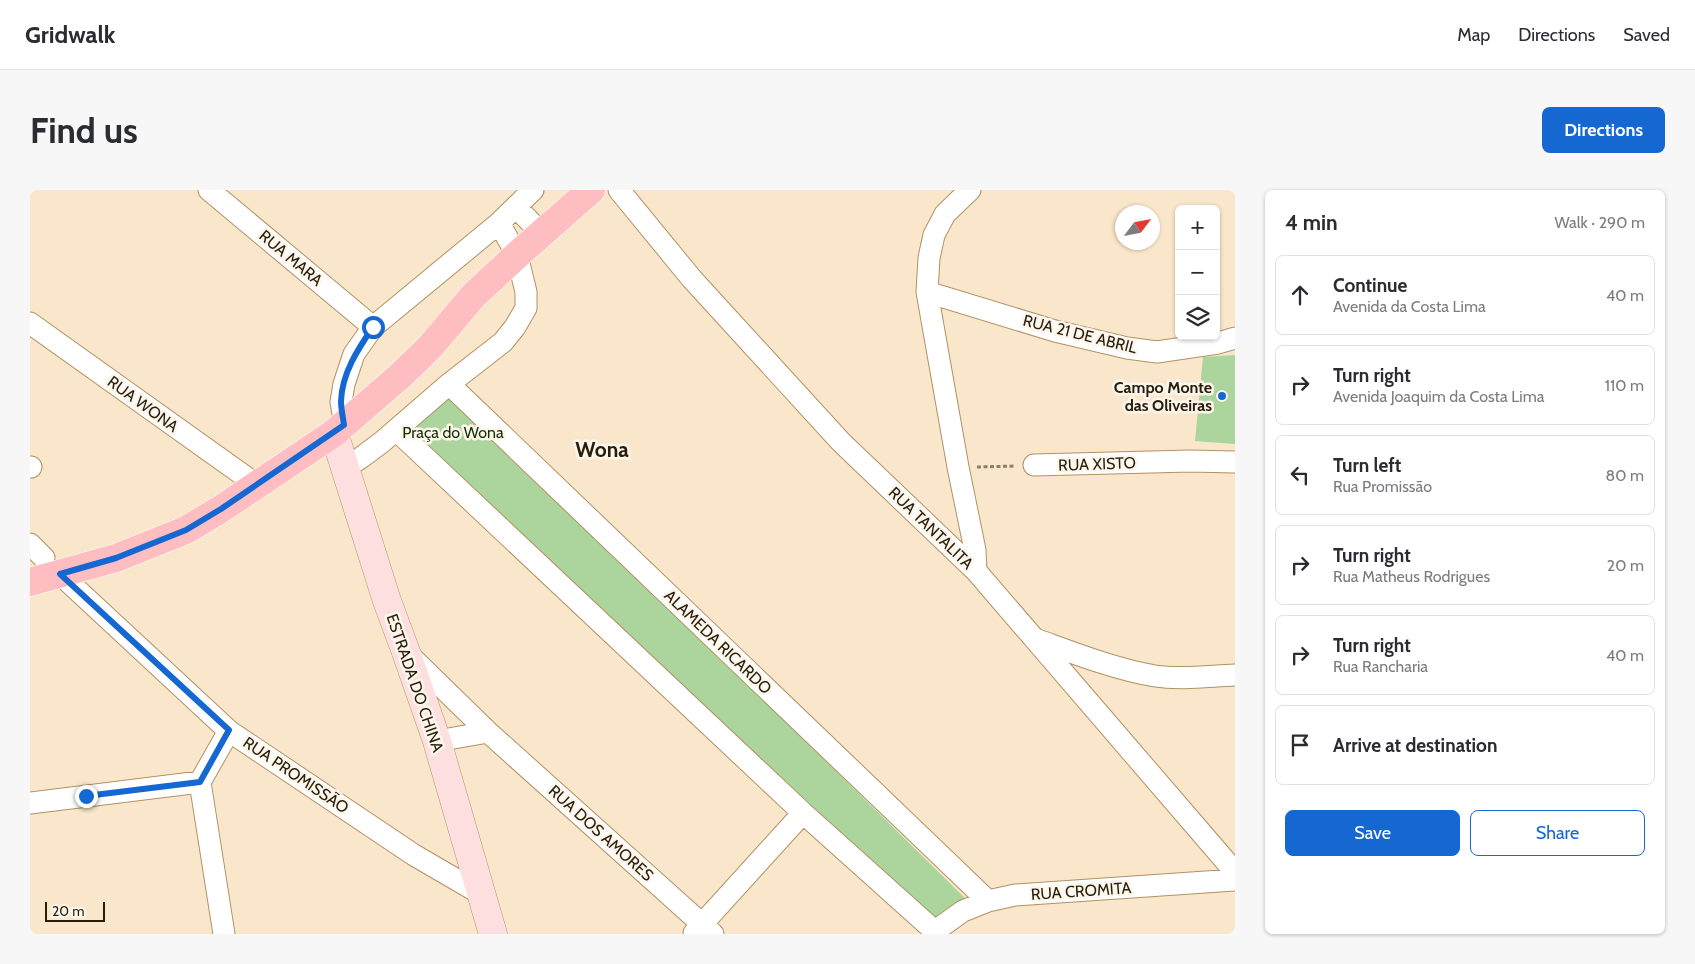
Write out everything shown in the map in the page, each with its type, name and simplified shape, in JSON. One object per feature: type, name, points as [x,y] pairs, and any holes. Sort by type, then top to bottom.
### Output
[{"type":"main road","points":[[30,582],[45,558],[116,558],[186,530],[221,509],[339,429],[430,347],[473,296],[591,190]]},
{"type":"main road","name":"ESTRADA DO CHINA","points":[[339,429],[345,468],[387,601],[437,741],[493,934]]},
{"type":"street","name":"RUA MARA","points":[[209,190],[373,327]]},
{"type":"street","points":[[339,429],[344,384],[354,354],[373,327],[499,224],[533,190]]},
{"type":"street","name":"RUA TANTALITA","points":[[619,190],[692,279],[841,442],[976,571],[1235,872]]},
{"type":"street","points":[[970,190],[945,214],[934,234],[929,258],[927,292],[958,467],[975,550],[976,571]]},
{"type":"street","points":[[516,207],[541,233]]},
{"type":"street","points":[[345,468],[396,430],[448,384],[503,342],[515,328],[526,308],[526,292],[517,255],[499,224]]},
{"type":"street","name":"RUA 21 DE ABRIL","points":[[927,292],[1055,331],[1127,348],[1157,352],[1218,343],[1235,338]]},
{"type":"street","name":"RUA WONA","points":[[30,323],[256,484]]},
{"type":"street","name":"ALAMEDA RICARDO","points":[[448,384],[988,901]]},
{"type":"street","points":[[396,430],[803,813],[936,933]]},
{"type":"street","name":"RUA XISTO","points":[[1034,465],[1190,461],[1235,462]]},
{"type":"street","name":"RUA PROMISSÃO","points":[[45,558],[229,730],[414,855],[481,894]]},
{"type":"street","points":[[1034,639],[1125,670],[1157,677],[1235,675]]},
{"type":"street","name":"RUA DOS AMORES","points":[[406,652],[488,732],[703,930]]},
{"type":"street","points":[[224,934],[200,782],[229,730]]},
{"type":"street","points":[[437,741],[488,732]]},
{"type":"street","points":[[30,803],[200,782]]},
{"type":"street","points":[[703,930],[803,813]]},
{"type":"street","name":"RUA CROMITA","points":[[936,933],[963,911],[988,901],[1015,895],[1235,880]]},
{"type":"path","name":"RUA XISTO","points":[[958,467],[1034,465]]},
{"type":"green space","points":[[1235,355],[1235,444],[1195,441],[1203,357]]},
{"type":"green space","name":"Praça do Wona","points":[[451,392],[970,903],[940,928],[407,427]]},
{"type":"place","name":"Campo Monte das Oliveiras","points":[[1222,396]]},
{"type":"district","name":"Wona","points":[[602,449]]},
{"type":"route","points":[[86,796],[200,782],[229,730],[60,574],[116,558],[186,530],[221,509],[334,433],[344,425],[341,402],[344,384],[354,354],[373,327]]}]
